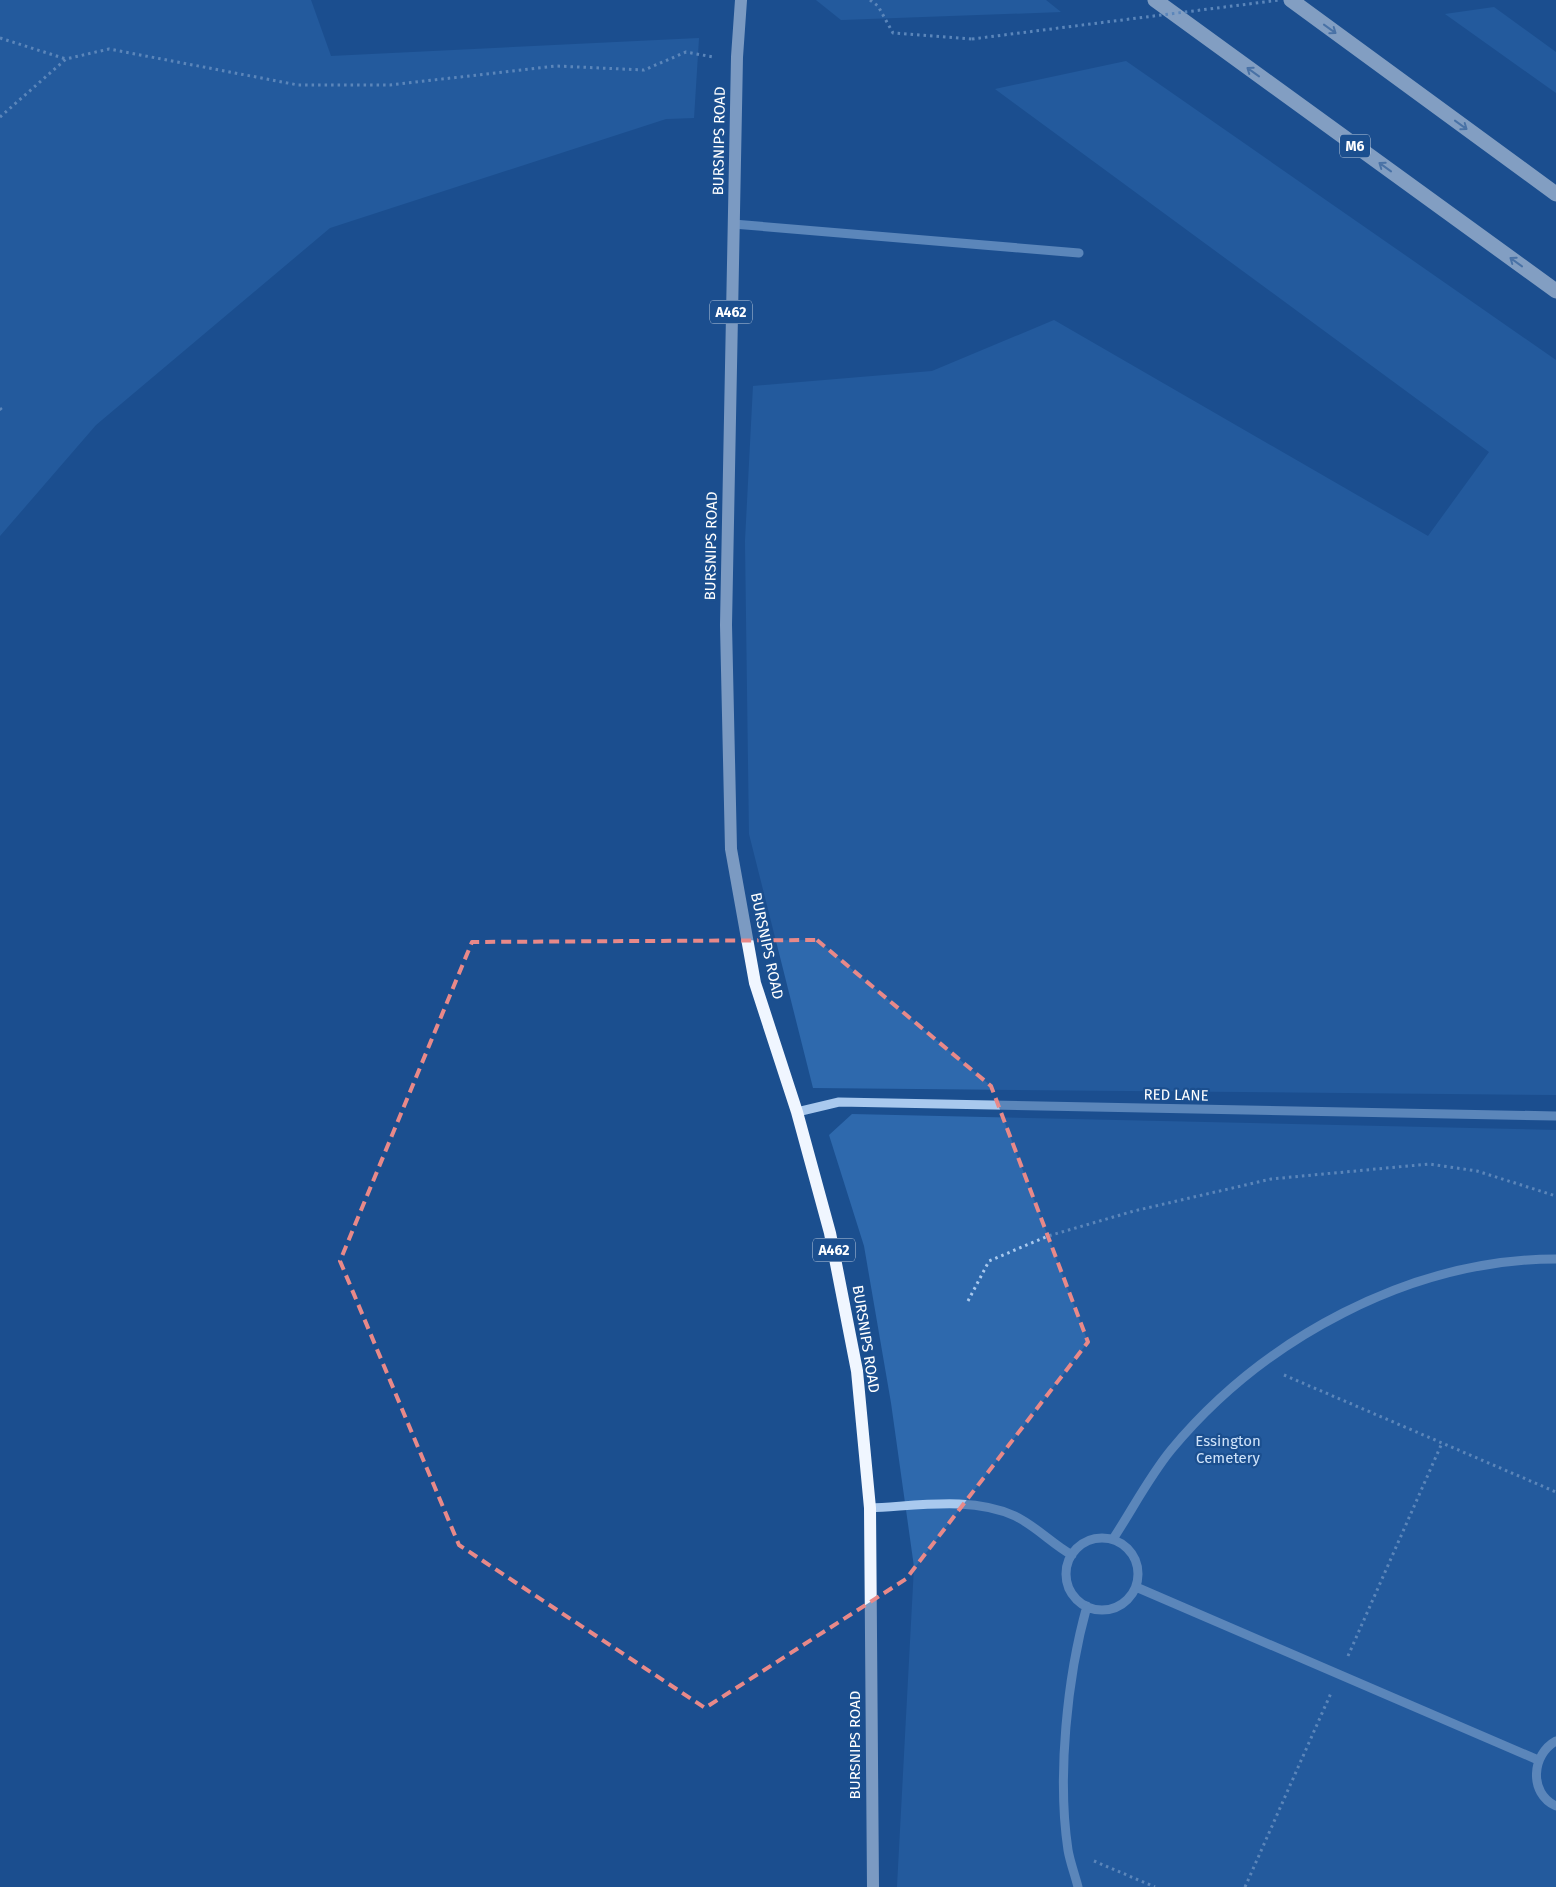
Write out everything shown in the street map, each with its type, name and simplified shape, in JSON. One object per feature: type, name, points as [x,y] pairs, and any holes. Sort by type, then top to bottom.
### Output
[{"type":"highway","name":"M6","points":[[1155,0],[1556,290]]},
{"type":"highway","points":[[1291,0],[1556,194]]},
{"type":"main road","name":"BURSNIPS ROAD","points":[[741,0],[737,57],[726,625],[731,849],[755,983],[797,1112],[830,1233],[857,1371],[870,1508],[873,1887]]},
{"type":"street","points":[[733,224],[1079,253]]},
{"type":"street","name":"RED LANE","points":[[797,1112],[838,1102],[1556,1116]]},
{"type":"street","points":[[1113,1539],[1170,1451],[1209,1409],[1248,1373],[1260,1365],[1344,1313],[1397,1290],[1459,1270],[1526,1260],[1556,1260]]},
{"type":"street","points":[[870,1508],[955,1504],[990,1506],[1016,1516],[1036,1529],[1055,1546],[1072,1555]]},
{"type":"street","points":[[1101,1538],[1113,1539],[1132,1553],[1137,1563],[1138,1576],[1136,1587],[1130,1597],[1109,1609],[1087,1606],[1077,1599],[1070,1589],[1067,1578],[1067,1566],[1072,1555],[1080,1546],[1090,1540],[1101,1538]]},
{"type":"street","points":[[1136,1587],[1538,1760]]},
{"type":"street","points":[[1078,1887],[1068,1850],[1062,1765],[1072,1683],[1087,1606]]},
{"type":"street","points":[[1556,1741],[1545,1749],[1538,1760],[1536,1772],[1538,1784],[1543,1795],[1556,1806]]},
{"type":"path","points":[[870,0],[878,6],[893,33],[972,39],[1280,0]]},
{"type":"path","points":[[0,38],[66,59]]},
{"type":"path","points":[[0,117],[66,59],[109,49],[298,85],[390,85],[556,66],[644,70],[686,52],[705,57]]},
{"type":"path","points":[[0,408],[3,412]]},
{"type":"path","points":[[968,1301],[988,1261],[1048,1236],[1134,1211],[1271,1180],[1429,1164],[1478,1172],[1556,1196]]},
{"type":"path","points":[[1260,1365],[1556,1492]]},
{"type":"path","points":[[1068,1850],[1155,1887]]},
{"type":"highlighted area","points":[[817,940],[991,1086],[1088,1342],[906,1579],[705,1708],[459,1545],[340,1261],[472,942]]},
{"type":"green space","points":[[0,0],[311,0],[331,56],[699,38],[694,118],[666,119],[330,228],[96,425],[0,536]]},
{"type":"green space","points":[[816,0],[1046,0],[1061,12],[841,20]]},
{"type":"green space","points":[[1494,7],[1556,52],[1556,93],[1445,14]]},
{"type":"green space","points":[[1126,61],[1556,360],[1556,1095],[813,1088],[749,834],[745,541],[753,386],[932,371],[1054,320],[1428,536],[1489,452],[995,89]]},
{"type":"green space","name":"Essington Cemetery","points":[[852,1114],[1556,1130],[1556,1887],[897,1887],[914,1567],[891,1403],[864,1246],[829,1135]]}]
